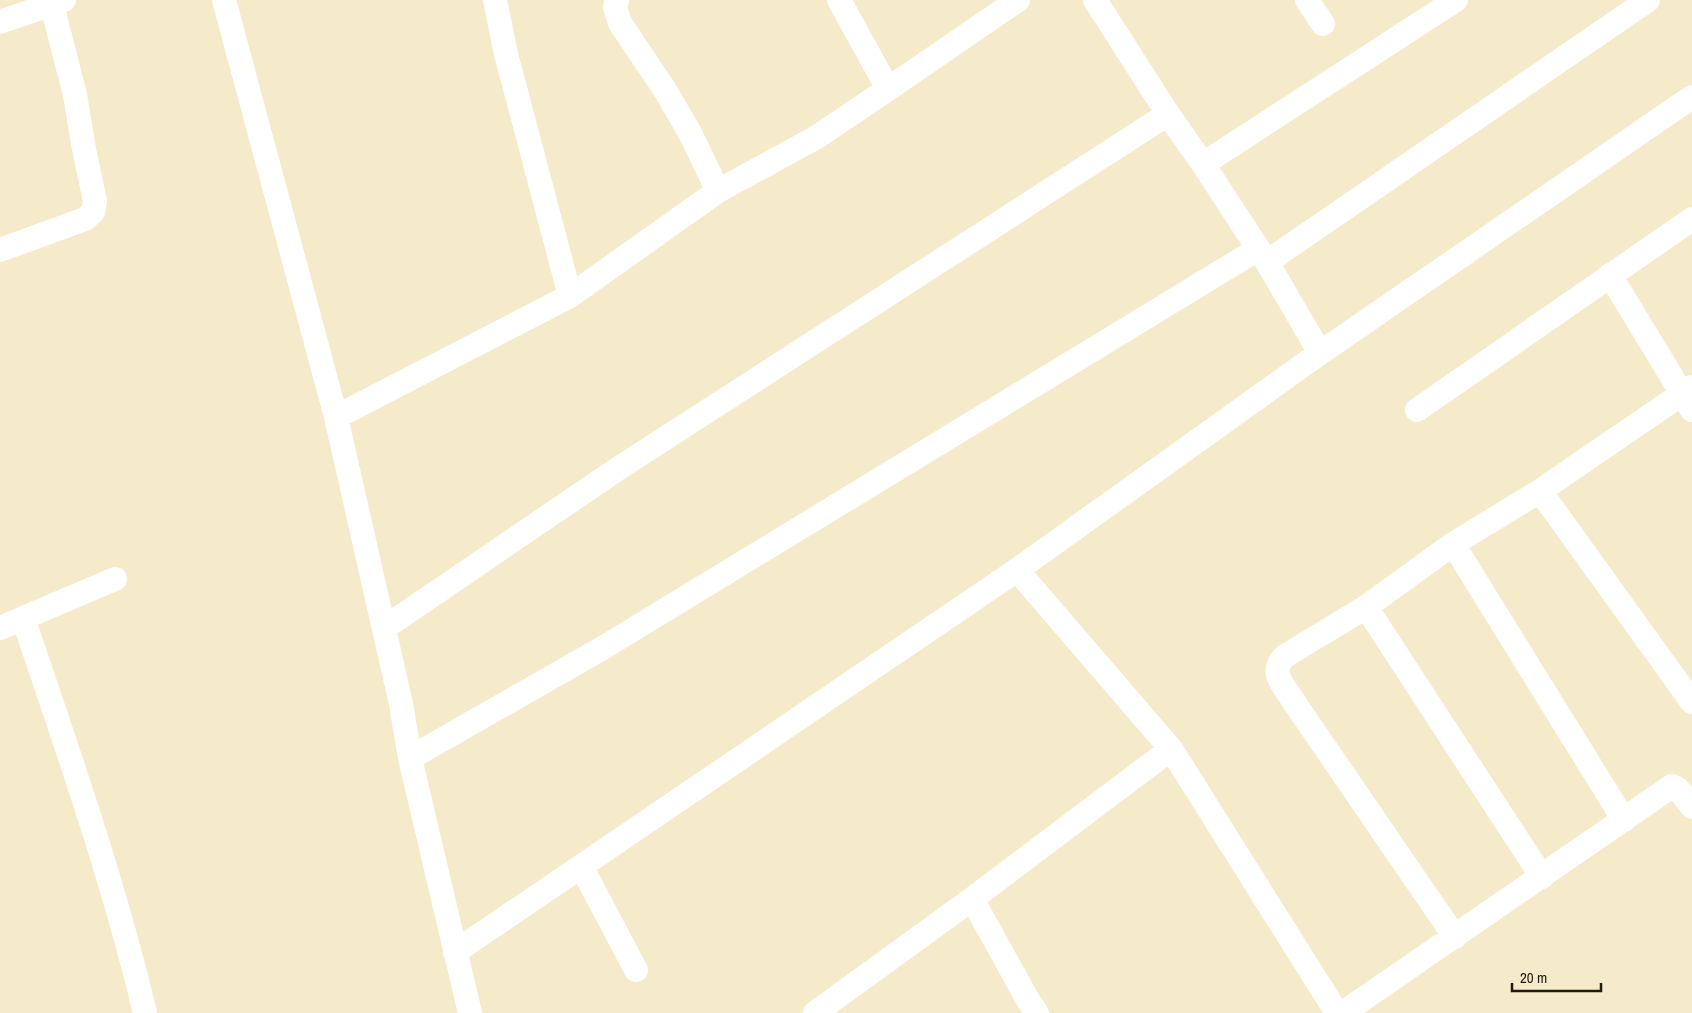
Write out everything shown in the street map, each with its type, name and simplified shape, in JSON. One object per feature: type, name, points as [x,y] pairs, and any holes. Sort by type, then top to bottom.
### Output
[{"type":"street","points":[[224,0],[336,416],[401,704],[410,758],[470,1013]]},
{"type":"street","points":[[495,0],[506,54],[570,296]]},
{"type":"street","points":[[839,0],[888,89]]},
{"type":"street","points":[[336,416],[570,296],[718,191],[817,137],[1018,0]]},
{"type":"street","points":[[1095,0],[1262,256],[1320,353]]},
{"type":"street","points":[[1307,0],[1323,24]]},
{"type":"street","points":[[1203,164],[1456,0]]},
{"type":"street","points":[[410,758],[610,644],[1262,256],[1648,0]]},
{"type":"street","points":[[0,22],[58,2],[95,201],[93,212],[85,219],[0,250]]},
{"type":"street","points":[[613,2],[620,23],[665,90],[690,133],[718,191]]},
{"type":"street","points":[[455,952],[1017,570],[1320,353],[1692,97]]},
{"type":"street","points":[[384,628],[616,470],[1168,114]]},
{"type":"street","points":[[1417,410],[1692,218]]},
{"type":"street","points":[[1455,937],[1277,674],[1277,667],[1286,656],[1366,607],[1453,544],[1689,397],[1610,275]]},
{"type":"street","points":[[1540,491],[1692,702]]},
{"type":"street","points":[[1453,544],[1624,820]]},
{"type":"street","points":[[1017,570],[1171,749],[1338,1013]]},
{"type":"street","points":[[0,628],[115,579]]},
{"type":"street","points":[[1366,607],[1542,877]]},
{"type":"street","points":[[23,618],[98,844],[145,1013]]},
{"type":"street","points":[[816,1013],[972,899],[1171,749]]},
{"type":"street","points":[[1343,1013],[1672,786],[1678,789],[1692,807]]},
{"type":"street","points":[[581,866],[636,970]]},
{"type":"street","points":[[972,899],[1037,1013]]}]
